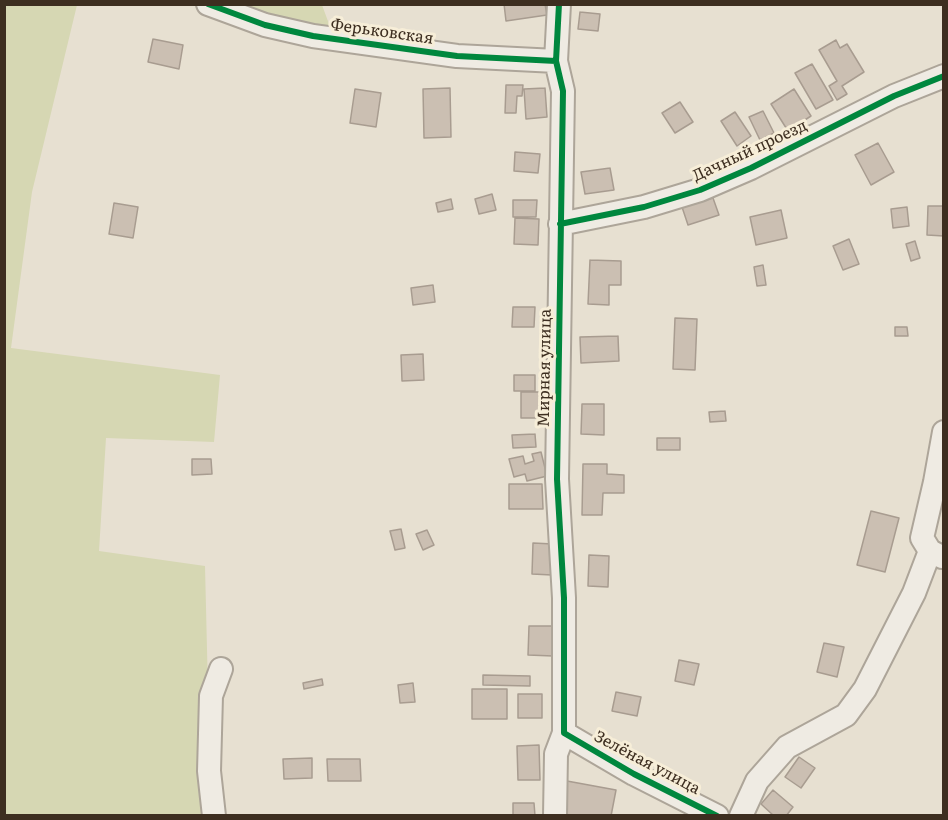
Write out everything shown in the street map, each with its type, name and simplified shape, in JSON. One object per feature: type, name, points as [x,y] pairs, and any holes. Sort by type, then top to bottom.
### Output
[{"type":"street","name":"Ферьковская","points":[[208,4],[265,25],[313,36],[457,56],[556,61]]},
{"type":"street","name":"Мирная улица","points":[[555,816],[556,754],[564,733],[564,597],[557,479],[563,91],[556,61],[559,4]]},
{"type":"street","name":"Дачный проезд","points":[[560,224],[644,207],[700,190],[751,168],[894,96],[944,76]]},
{"type":"street","points":[[741,816],[757,781],[787,747],[846,715],[865,689],[914,593],[932,549],[935,482],[944,432]]},
{"type":"street","points":[[214,816],[209,771],[212,696],[221,669]]},
{"type":"street","name":"Зелёная улица","points":[[564,733],[634,774],[717,816]]},
{"type":"green space","points":[[5,5],[77,5],[32,192],[11,348],[220,375],[214,442],[106,438],[99,551],[205,566],[211,815],[5,816]]},
{"type":"green space","points":[[223,5],[322,5],[332,32]]},
{"type":"building","points":[[504,4],[545,4],[547,15],[506,21]]},
{"type":"building","points":[[580,12],[600,14],[598,31],[578,29]]},
{"type":"building","points":[[153,39],[183,45],[179,69],[148,62]]},
{"type":"building","points":[[836,40],[840,48],[847,44],[864,72],[842,86],[847,94],[837,100],[829,86],[837,81],[819,50]]},
{"type":"building","points":[[812,64],[833,100],[816,109],[795,73]]},
{"type":"building","points":[[506,85],[523,85],[522,96],[517,96],[516,113],[505,113]]},
{"type":"building","points":[[450,88],[451,137],[424,138],[423,89]]},
{"type":"building","points":[[545,88],[547,117],[526,119],[524,89]]},
{"type":"building","points":[[355,89],[381,93],[376,127],[350,123]]},
{"type":"building","points":[[794,89],[811,116],[788,131],[771,104]]},
{"type":"building","points":[[680,102],[693,122],[675,133],[662,113]]},
{"type":"building","points":[[763,111],[774,133],[760,140],[749,117]]},
{"type":"building","points":[[735,112],[751,136],[737,146],[721,121]]},
{"type":"building","points":[[878,143],[894,172],[871,185],[855,155]]},
{"type":"building","points":[[515,152],[540,154],[538,173],[514,171]]},
{"type":"building","points":[[610,168],[614,190],[585,194],[581,172]]},
{"type":"building","points":[[492,194],[496,210],[479,214],[475,199]]},
{"type":"building","points":[[713,198],[719,215],[688,225],[682,207]]},
{"type":"building","points":[[451,199],[453,209],[438,212],[436,203]]},
{"type":"building","points":[[513,200],[537,200],[536,217],[513,217]]},
{"type":"building","points":[[114,203],[138,207],[133,238],[109,234]]},
{"type":"building","points":[[928,206],[944,206],[944,236],[927,235]]},
{"type":"building","points":[[907,207],[909,226],[893,228],[891,209]]},
{"type":"building","points":[[781,210],[787,238],[756,245],[750,217]]},
{"type":"building","points":[[515,218],[539,219],[538,245],[514,244]]},
{"type":"building","points":[[849,239],[859,264],[843,270],[833,246]]},
{"type":"building","points":[[915,241],[920,258],[911,261],[906,244]]},
{"type":"building","points":[[590,260],[621,261],[621,285],[609,285],[609,305],[588,304]]},
{"type":"building","points":[[763,265],[766,285],[757,286],[754,267]]},
{"type":"building","points":[[433,285],[435,302],[413,305],[411,288]]},
{"type":"building","points":[[513,307],[535,307],[534,327],[512,327]]},
{"type":"building","points":[[675,318],[697,319],[695,370],[673,369]]},
{"type":"building","points":[[895,327],[907,327],[908,336],[895,336]]},
{"type":"building","points":[[618,336],[619,361],[581,363],[580,337]]},
{"type":"building","points":[[423,354],[424,380],[402,381],[401,355]]},
{"type":"building","points":[[514,375],[535,375],[535,391],[514,391]]},
{"type":"building","points":[[521,392],[539,392],[539,418],[521,418]]},
{"type":"building","points":[[582,404],[604,404],[604,435],[581,434]]},
{"type":"building","points":[[725,411],[726,421],[710,422],[709,412]]},
{"type":"building","points":[[535,434],[536,447],[513,448],[512,435]]},
{"type":"building","points":[[657,438],[680,438],[680,450],[657,450]]},
{"type":"building","points":[[541,452],[547,476],[527,481],[525,474],[514,477],[509,459],[523,456],[525,464],[534,461],[532,454]]},
{"type":"building","points":[[192,459],[211,459],[212,474],[192,475]]},
{"type":"building","points":[[583,464],[607,464],[607,474],[624,475],[624,493],[603,493],[602,515],[582,515]]},
{"type":"building","points":[[509,484],[542,484],[543,509],[509,509]]},
{"type":"building","points":[[871,511],[899,518],[885,572],[857,565]]},
{"type":"building","points":[[401,529],[405,548],[395,550],[390,531]]},
{"type":"building","points":[[427,530],[434,545],[423,550],[416,534]]},
{"type":"building","points":[[533,543],[553,544],[552,575],[532,574]]},
{"type":"building","points":[[589,555],[609,556],[608,587],[588,586]]},
{"type":"building","points":[[529,626],[553,626],[553,656],[528,655]]},
{"type":"building","points":[[824,643],[844,647],[837,677],[817,672]]},
{"type":"building","points":[[679,660],[699,664],[694,685],[675,681]]},
{"type":"building","points":[[483,675],[530,676],[530,686],[483,685]]},
{"type":"building","points":[[322,679],[323,685],[304,689],[303,683]]},
{"type":"building","points":[[413,683],[415,702],[400,703],[398,685]]},
{"type":"building","points":[[472,689],[507,689],[507,719],[472,719]]},
{"type":"building","points":[[616,692],[641,697],[637,716],[612,711]]},
{"type":"building","points":[[518,694],[542,694],[542,718],[518,718]]},
{"type":"building","points":[[539,745],[540,780],[518,780],[517,746]]},
{"type":"building","points":[[799,757],[815,768],[801,788],[785,777]]},
{"type":"building","points":[[312,758],[312,778],[284,779],[283,759]]},
{"type":"building","points":[[327,759],[360,759],[361,781],[328,781]]},
{"type":"building","points":[[567,781],[616,790],[611,816],[561,816]]},
{"type":"building","points":[[773,790],[793,807],[786,816],[774,816],[761,804]]},
{"type":"building","points":[[513,803],[534,803],[535,816],[513,816]]},
{"type":"cycle path","points":[[208,4],[265,25],[313,36],[457,56],[556,61]]},
{"type":"cycle path","points":[[559,4],[556,61],[563,91],[557,479],[564,598],[564,733],[634,774],[717,816]]},
{"type":"cycle path","points":[[560,224],[644,207],[700,190],[751,168],[894,96],[944,76]]}]
